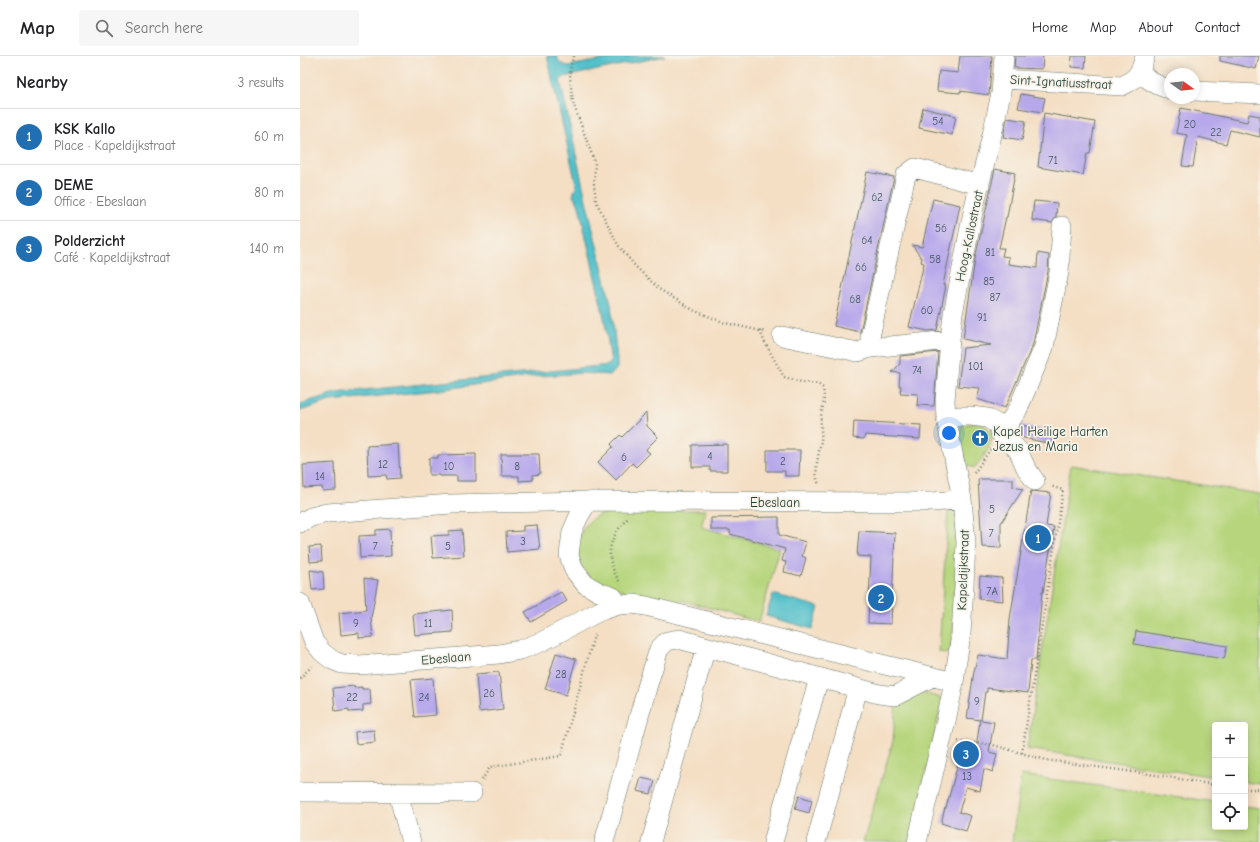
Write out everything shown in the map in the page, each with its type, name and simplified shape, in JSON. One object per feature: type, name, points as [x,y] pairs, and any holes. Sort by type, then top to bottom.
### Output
[{"type":"street","name":"Hoog-Kallostraat","points":[[946,418],[950,340],[953,314],[992,135],[1003,79],[1004,56]]},
{"type":"street","name":"Sint-Ignatiusstraat","points":[[1003,79],[1122,86],[1130,82],[1142,65],[1157,85],[1164,88]]},
{"type":"street","points":[[1200,91],[1260,94]]},
{"type":"street","points":[[870,348],[870,337],[906,175],[915,168],[980,185]]},
{"type":"street","points":[[1001,434],[1017,411],[1044,346],[1059,272],[1062,226]]},
{"type":"street","points":[[782,336],[858,352],[870,348],[950,340]]},
{"type":"street","points":[[946,418],[960,416],[987,418],[996,424],[1001,434],[1018,450],[1026,468],[1035,481]]},
{"type":"street","name":"Kapeldijkstraat","points":[[917,842],[954,682],[960,634],[966,543],[961,492],[946,418]]},
{"type":"street","name":"Ebeslaan","points":[[300,523],[311,517],[327,513],[452,504],[588,501],[945,502],[961,492]]},
{"type":"street","name":"Ebeslaan","points":[[588,501],[572,532],[569,554],[574,570],[585,584],[626,605]]},
{"type":"street","name":"Ebeslaan","points":[[300,603],[314,642],[322,652],[332,660],[342,664],[359,665],[498,654],[520,650],[541,642],[600,611],[626,605],[646,606],[954,682]]},
{"type":"street","points":[[604,842],[648,684],[659,649],[667,641],[679,639],[879,694],[895,696],[932,677]]},
{"type":"street","points":[[651,842],[706,647]]},
{"type":"street","points":[[772,842],[819,678]]},
{"type":"street","points":[[816,842],[858,688]]},
{"type":"street","points":[[300,792],[472,793]]},
{"type":"street","points":[[398,793],[411,842]]},
{"type":"path","points":[[574,56],[571,64],[570,78],[573,103],[595,163],[594,184],[596,201],[618,245],[636,267],[658,289],[693,310],[725,322],[782,336]]},
{"type":"path","points":[[760,331],[784,377],[801,382],[818,384],[823,388],[825,397],[821,417],[821,440],[817,463],[817,481],[826,502]]},
{"type":"path","points":[[961,492],[1001,434]]},
{"type":"path","points":[[1022,753],[1063,490],[1035,481]]},
{"type":"path","points":[[626,605],[618,580],[611,565],[609,553],[612,539],[619,528],[648,501]]},
{"type":"path","points":[[472,793],[490,767],[561,756],[600,611]]},
{"type":"path","points":[[942,738],[993,745],[1046,760],[1156,775],[1212,784]]},
{"type":"path","points":[[1248,789],[1260,789]]},
{"type":"green space","points":[[980,422],[993,433],[991,442],[986,452],[974,468],[966,465],[959,435],[962,425]]},
{"type":"green space","points":[[1071,465],[1260,494],[1260,784],[1248,782],[1248,722],[1212,722],[1212,777],[1027,749]]},
{"type":"green space","points":[[706,510],[701,527],[780,549],[759,622],[681,600],[679,605],[600,583],[587,574],[578,558],[578,540],[583,529],[590,520],[604,513],[616,511]]},
{"type":"green space","points":[[948,510],[954,514],[957,521],[956,591],[953,592],[952,598],[956,599],[951,649],[946,653],[939,652]]},
{"type":"green space","points":[[913,690],[941,698],[941,706],[910,842],[863,842],[893,741],[896,702]]},
{"type":"green space","points":[[1021,775],[1212,802],[1212,830],[1248,830],[1248,806],[1260,808],[1260,842],[1012,842]]},
{"type":"water","points":[[547,56],[557,56],[561,63],[568,66],[623,56],[665,56],[564,77],[560,80],[586,200],[611,304],[617,368],[609,375],[582,373],[529,377],[439,390],[330,401],[300,411],[300,404],[335,393],[609,365],[611,362],[605,322],[579,206],[576,199],[573,197],[576,184]]},
{"type":"water","points":[[773,594],[819,607],[812,629],[766,616]]},
{"type":"building","points":[[960,56],[992,56],[989,95],[960,91],[960,93],[937,91],[939,71],[958,73]]},
{"type":"building","points":[[1015,56],[1043,56],[1042,69],[1014,68]]},
{"type":"building","points":[[1072,56],[1086,56],[1085,68],[1071,67]]},
{"type":"building","points":[[1220,56],[1259,56],[1256,69],[1220,61]]},
{"type":"building","points":[[1021,94],[1045,98],[1042,112],[1018,108]]},
{"type":"building","points":[[923,108],[956,116],[952,135],[919,128]]},
{"type":"building","points":[[1181,108],[1247,122],[1249,114],[1260,116],[1260,137],[1230,130],[1226,144],[1198,137],[1193,167],[1182,166],[1187,135],[1176,133]]},
{"type":"building","points":[[1044,113],[1095,122],[1090,153],[1087,153],[1083,175],[1038,167]]},
{"type":"building","points":[[1007,118],[1026,121],[1022,140],[1003,137]]},
{"type":"building","points":[[995,169],[1015,173],[1007,217],[999,248],[1004,248],[1002,256],[1009,257],[1008,264],[1037,268],[1038,253],[1049,255],[1048,271],[1033,344],[1005,408],[977,399],[980,388],[958,386],[963,348],[991,345],[963,339],[975,259]]},
{"type":"building","points":[[867,172],[894,177],[860,332],[834,326]]},
{"type":"building","points":[[933,199],[960,205],[943,285],[946,285],[937,330],[928,331],[909,327],[924,263],[921,262],[922,259],[912,245],[922,247]]},
{"type":"building","points":[[1034,201],[1057,203],[1056,217],[1052,223],[1032,220]]},
{"type":"building","points":[[938,352],[934,406],[917,405],[918,394],[900,393],[900,373],[892,372],[900,364],[900,356]]},
{"type":"building","points":[[646,413],[647,426],[658,437],[646,450],[650,453],[636,467],[632,463],[616,480],[598,462],[613,447],[611,444],[620,435],[622,437]]},
{"type":"building","points":[[854,421],[921,425],[920,439],[865,435],[864,439],[853,438]]},
{"type":"building","points":[[1021,425],[1053,432],[1051,444],[1020,437],[1018,435]]},
{"type":"building","points":[[398,444],[400,478],[387,479],[386,475],[368,476],[367,446]]},
{"type":"building","points":[[727,444],[727,471],[710,471],[710,467],[692,467],[692,445]]},
{"type":"building","points":[[767,450],[800,450],[799,476],[785,476],[785,471],[767,471]]},
{"type":"building","points":[[476,454],[476,481],[457,481],[457,476],[429,475],[429,458],[438,458],[438,455]]},
{"type":"building","points":[[501,454],[539,454],[540,474],[533,475],[533,480],[519,481],[519,476],[502,476]]},
{"type":"building","points":[[335,463],[336,490],[323,491],[322,487],[304,488],[303,465]]},
{"type":"building","points":[[978,479],[1013,479],[1013,487],[1023,489],[1001,523],[1001,548],[982,547]]},
{"type":"building","points":[[1031,491],[1051,493],[1046,526],[1054,527],[1042,592],[1036,660],[1031,660],[1028,693],[987,688],[987,692],[985,692],[981,720],[994,722],[989,752],[997,754],[993,772],[984,769],[980,791],[966,787],[959,812],[971,816],[966,831],[941,823],[963,745],[976,749],[980,720],[967,718],[978,655],[1007,659],[1010,619]]},
{"type":"building","points":[[779,517],[779,535],[806,542],[802,556],[806,558],[801,576],[784,572],[786,562],[782,561],[785,549],[730,534],[730,530],[711,530],[711,518]]},
{"type":"building","points":[[537,525],[540,549],[507,552],[506,532],[523,531],[523,526]]},
{"type":"building","points":[[390,529],[391,556],[360,558],[359,536],[376,535],[376,530]]},
{"type":"building","points":[[462,530],[464,556],[433,558],[431,536],[449,535],[449,531]]},
{"type":"building","points":[[859,531],[895,533],[891,624],[868,623],[871,557],[857,556]]},
{"type":"building","points":[[321,546],[322,561],[310,562],[309,547]]},
{"type":"building","points":[[310,570],[323,572],[324,589],[312,590]]},
{"type":"building","points":[[980,576],[1002,578],[1003,601],[979,599]]},
{"type":"building","points":[[364,578],[378,580],[371,618],[373,637],[359,638],[359,633],[341,635],[339,613],[366,610]]},
{"type":"building","points":[[561,592],[567,601],[531,622],[525,612]]},
{"type":"building","points":[[452,610],[453,632],[415,635],[413,614]]},
{"type":"building","points":[[1136,631],[1227,646],[1224,659],[1134,644]]},
{"type":"building","points":[[556,653],[576,659],[566,695],[545,689]]},
{"type":"building","points":[[499,672],[503,709],[479,712],[476,674]]},
{"type":"building","points":[[433,678],[436,715],[415,717],[411,680]]},
{"type":"building","points":[[354,686],[354,688],[362,687],[362,689],[370,689],[371,704],[363,705],[363,711],[349,712],[349,709],[335,711],[333,688]]},
{"type":"building","points":[[374,730],[375,742],[356,744],[355,732]]},
{"type":"building","points":[[641,778],[655,781],[651,794],[637,791]]},
{"type":"building","points":[[799,796],[812,800],[809,813],[795,809]]},
{"type":"place","name":"Kapel Heilige Harten Jezus en Maria","points":[[980,438]]},
{"type":"place","name":"KSK Kallo","points":[[1038,538]]},
{"type":"place","name":"DEME","points":[[881,598]]},
{"type":"place","name":"Polderzicht","points":[[966,754]]}]
